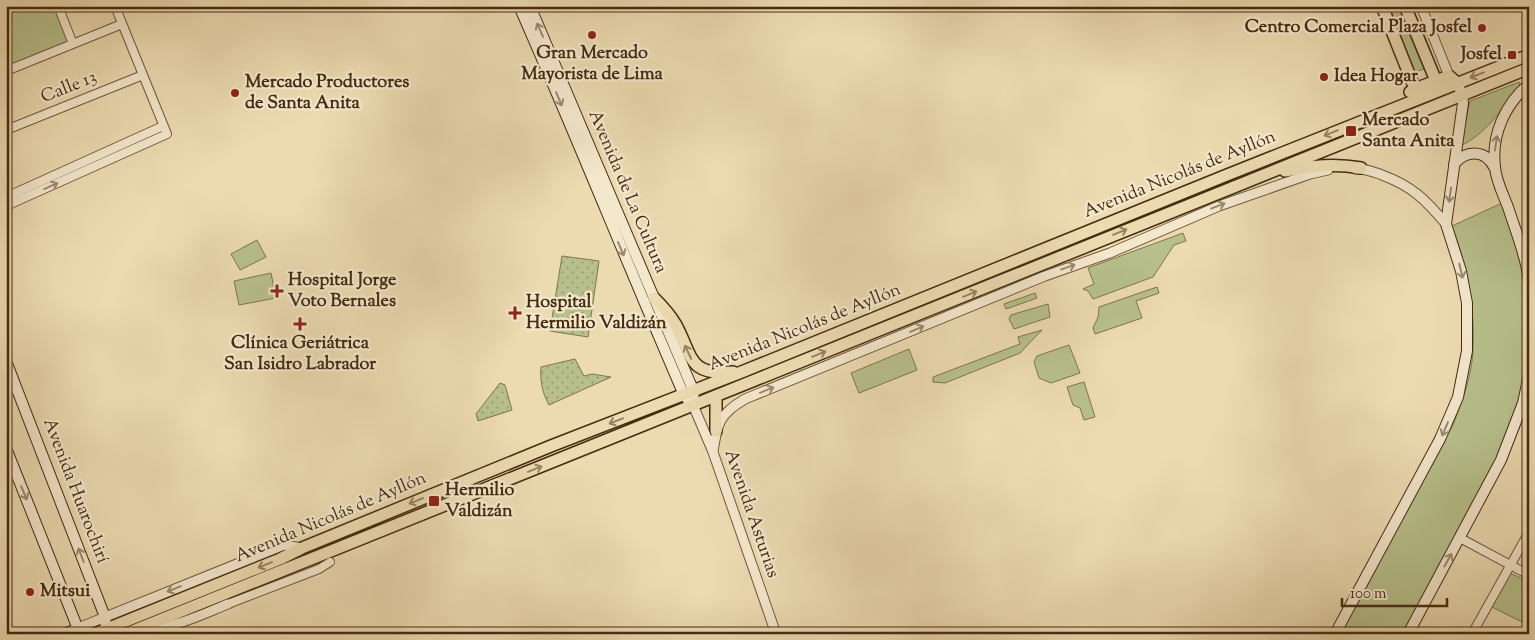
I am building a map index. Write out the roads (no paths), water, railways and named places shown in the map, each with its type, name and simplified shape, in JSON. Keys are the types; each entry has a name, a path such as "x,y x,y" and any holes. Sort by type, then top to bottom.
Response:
{"main road":[{"name":"Avenida de La Cultura","path":"519,6 654,298 689,394"},
{"name":"Avenida de La Cultura","path":"530,6 586,149 617,239 689,394"},
{"path":"1382,6 1415,89"},
{"path":"1406,6 1436,81"},
{"name":"Avenida Nicolás de Ayllón","path":"94,634 107,627 280,559 302,548 551,446 689,394 1390,109 1453,79 1529,55"},
{"name":"Avenida Nicolás de Ayllón","path":"125,634 138,629 196,593 329,557 692,405 1529,68"},
{"path":"1335,634 1440,439 1458,397 1467,351 1466,303 1462,272 1446,224 1462,114 1462,94 1453,79 1436,81 1415,89 1390,109"},
{"path":"1495,168 1496,140 1502,118 1515,98 1529,84"},
{"path":"1454,164 1467,154 1476,153 1491,161 1495,168 1524,258 1529,282"},
{"path":"1259,176 1316,165 1332,164 1361,168"},
{"path":"654,298 670,316 695,365 711,373 744,371"},
{"name":"Avenida Huarochirí","path":"6,361 107,627"},
{"path":"1408,634 1501,460 1526,404 1529,375"},
{"path":"689,394 692,405"},
{"path":"716,396 716,431"},
{"path":"6,448 79,631"},
{"name":"Avenida Nicolás de Ayllón","path":"65,634 79,631"}],"street":[{"path":"58,6 73,44"},
{"path":"103,158 6,197 8,205 165,130 115,6"},
{"path":"1421,6 1453,79"},
{"path":"6,71 122,24"},
{"name":"Calle 13","path":"6,130 143,75"},
{"path":"713,452 716,431 725,414 731,407 745,399 1044,276 1110,253 1218,206 1310,174 1333,169 1361,168 1396,180 1412,189 1428,202 1446,224"},
{"name":"Avenida Asturias","path":"692,405 713,452 776,634"},
{"path":"1472,634 1529,532"},
{"path":"1460,538 1529,575"},
{"name":"Avenida Nicolás de Ayllón","path":"196,593 284,545 302,548"},
{"name":"Avenida Nicolás de Ayllón","path":"138,629 156,630 178,624 319,569 329,557"},
{"name":"Avenida Nicolás de Ayllón","path":"79,631 107,627"}],"place":[{"name":"Centro Comercial Plaza Josfel","path":"1482,28"},
{"name":"Gran Mercado Mayorista de Lima","path":"592,35"},
{"name":"Josfel","path":"1512,55"},
{"name":"Idea Hogar","path":"1324,77"},
{"name":"Mercado Productores de Santa Anita","path":"235,93"},
{"name":"Mercado Santa Anita","path":"1351,131"},
{"name":"Hospital Jorge Voto Bernales","path":"277,291"},
{"name":"Hospital Hermilio Valdizán","path":"515,313"},
{"name":"Clínica Geriátrica San Isidro Labrador","path":"300,324"},
{"name":"Hermilio Valdizán","path":"434,501"},
{"name":"Mitsui","path":"30,592"}]}
